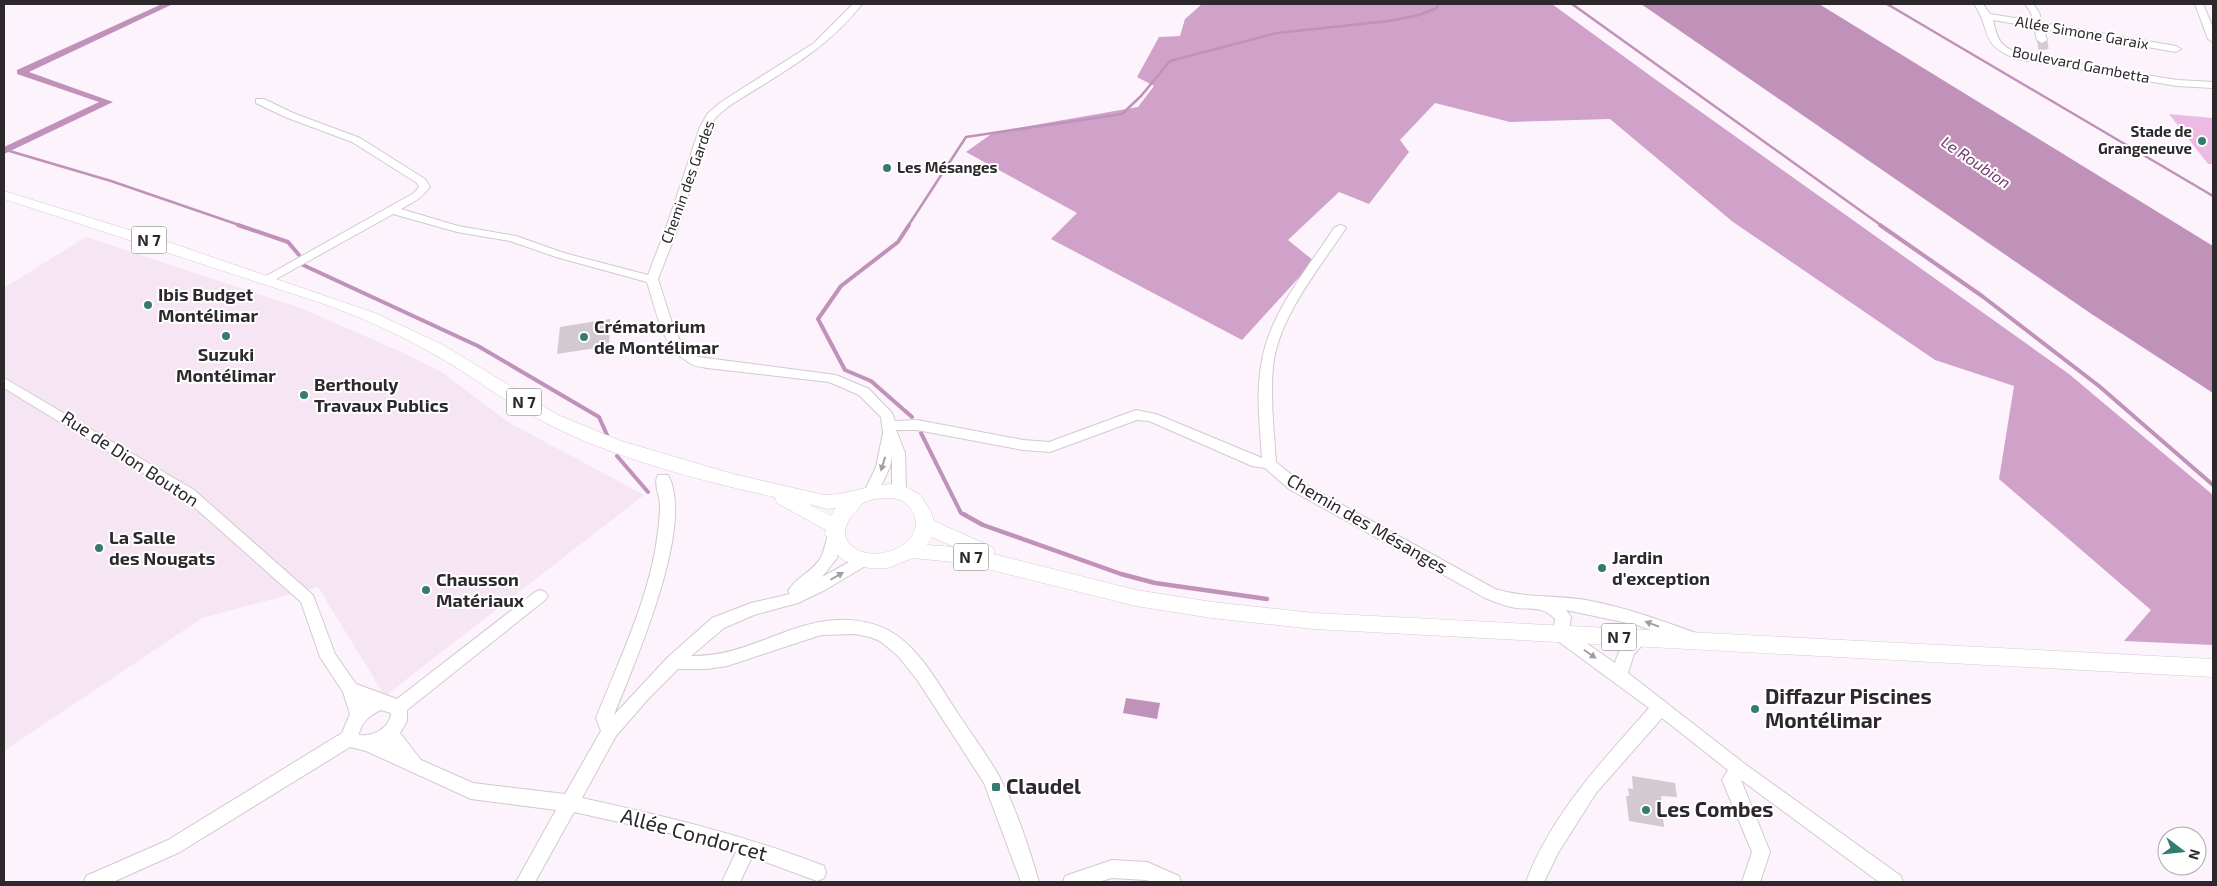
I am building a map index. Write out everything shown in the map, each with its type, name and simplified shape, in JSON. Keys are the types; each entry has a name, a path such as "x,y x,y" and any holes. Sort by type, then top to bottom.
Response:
{"main road":[{"name":"N 7","path":"4,196 137,236 359,312 421,340 552,419 612,446 767,490 824,502 840,502 864,494"},
{"name":"N 7","path":"767,490 826,523 834,531"},
{"path":"898,491 915,500 923,513 926,525 921,539 911,551 894,559 862,561 842,550 834,531 842,509 864,494 898,491"},
{"name":"N 7","path":"926,525 944,536 1030,569 1109,592 1221,612 1314,621 2213,668"},
{"name":"N 7","path":"911,551 964,556 1030,569"}],"street":[{"name":"Boulevard Gambetta","path":"1978,4 1985,10 1988,16 1996,45 2006,52 2177,83 2213,85"},
{"path":"2028,4 2035,12 2042,40"},
{"path":"2199,4 2213,39"},
{"name":"Chemin des Gardes","path":"652,279 672,228 705,127 712,115 725,104 817,45 851,6"},
{"name":"Allée Simone Garaix","path":"1988,16 2176,49"},
{"path":"2044,51 2048,61"},
{"path":"260,101 289,115 356,140 421,181 425,187 418,195 265,280"},
{"path":"392,210 457,229 512,238 560,255 652,279 666,323 676,346 693,360 707,364 831,378 864,392 887,416 890,430 897,442 899,460 898,491"},
{"path":"1269,464 1266,419 1267,366 1273,340 1282,317 1340,228"},
{"name":"Rue de Dion Bouton","path":"4,382 189,494 308,599 328,656 351,690 355,707 359,714"},
{"name":"Chemin des Mésanges","path":"890,430 917,425 1023,445 1050,447 1136,415 1152,417 1256,462 1269,464 1294,485 1490,594 1513,601 1555,602 1596,609 1638,619 1697,641"},
{"path":"864,494 883,467 890,430"},
{"path":"610,731 604,718 640,627 656,578 665,538 668,503 662,479"},
{"path":"778,602 804,585 830,558 834,531"},
{"path":"525,882 610,731 623,714 700,637 718,623 751,609 793,599 820,586 862,561"},
{"path":"359,740 351,726 359,714 373,705 390,706 540,596"},
{"name":"Chemin des Mésanges","path":"1531,602 1554,608 1563,617 1561,634"},
{"path":"674,662 697,665 724,661 759,650 807,630 831,626 849,626 862,629 891,640 912,660 996,787 1030,882"},
{"path":"1561,634 1619,675 1874,876 1894,882"},
{"path":"1619,675 1627,650 1641,638"},
{"path":"93,882 174,846 359,740 377,741 388,736 398,724 400,712 366,694 351,690"},
{"path":"1535,882 1552,847 1590,787 1660,708"},
{"path":"388,736 393,738 416,767"},
{"name":"Allée Condorcet","path":"359,740 471,791 569,803 673,826 748,848 817,872"},
{"path":"1739,769 1731,780 1762,852 1751,882"},
{"path":"731,882 748,848"},
{"path":"1072,882 1112,869 1147,871 1172,882"}],"shaded area":[{"path":"1202,4 1552,4 2069,374 2213,495 2213,645 2124,641 2151,610 1999,479 2014,386 1935,360 1733,222 1610,119 1510,122 1435,103 1400,140 1409,152 1369,204 1339,192 1288,240 1314,261 1242,340 1051,239 1077,213 966,152 994,132 1138,107 1154,86 1137,77 1159,37 1180,36 1185,19"},
{"name":"Stade de Grangeneuve","path":"2169,114 2213,118 2213,164 2208,164"},
{"path":"86,237 301,308 408,355 443,373 508,422 644,495 385,696 318,587 202,618 4,751 4,288"}],"water":[{"name":"Le Roubion","path":"1641,4 1819,4 2213,246 2213,393 2090,313"},
{"path":"1126,698 1160,703 1157,719 1123,713"}],"building":[{"name":"Crématorium de Montélimar","path":"610,319 609,346 557,354 560,327"},
{"name":"Les Combes","path":"1632,776 1675,783 1677,797 1661,796 1664,827 1629,821 1626,796 1629,796 1628,788 1633,789"}],"waterway":[{"path":"4,151 108,102 20,72 169,4"},
{"path":"908,226 966,137 1122,114 1141,96 1170,61 1277,33 1389,21 1419,15 1437,8 1439,4"},
{"path":"1572,4 1882,226"},
{"path":"1887,4 2213,196"},
{"path":"6,150 111,181 242,226"},
{"path":"238,225 288,242 299,255"},
{"path":"909,225 898,242 841,286 818,319 845,370 871,381 912,417"},
{"path":"1880,225 1982,296 2099,386 2213,485"},
{"path":"303,265 478,346 599,417 607,435"},
{"path":"921,433 961,513 966,515"},
{"path":"617,456 648,492"},
{"path":"963,514 983,525 1121,574 1155,583 1267,599"}],"tunnel":[{"path":"2042,40 2044,51"}],"place":[{"name":"Stade de Grangeneuve","path":"2202,141"},
{"name":"Les Mésanges","path":"887,168"},
{"name":"Ibis Budget Montélimar","path":"148,305"},
{"name":"Suzuki Montélimar","path":"226,336"},
{"name":"Crématorium de Montélimar","path":"584,337"},
{"name":"Berthouly Travaux Publics","path":"304,395"},
{"name":"La Salle des Nougats","path":"99,548"},
{"name":"Jardin d'exception","path":"1602,568"},
{"name":"Chausson Matériaux","path":"426,590"},
{"name":"Diffazur Piscines Montélimar","path":"1755,709"},
{"name":"Claudel","path":"996,787"},
{"name":"Les Combes","path":"1646,810"}]}
